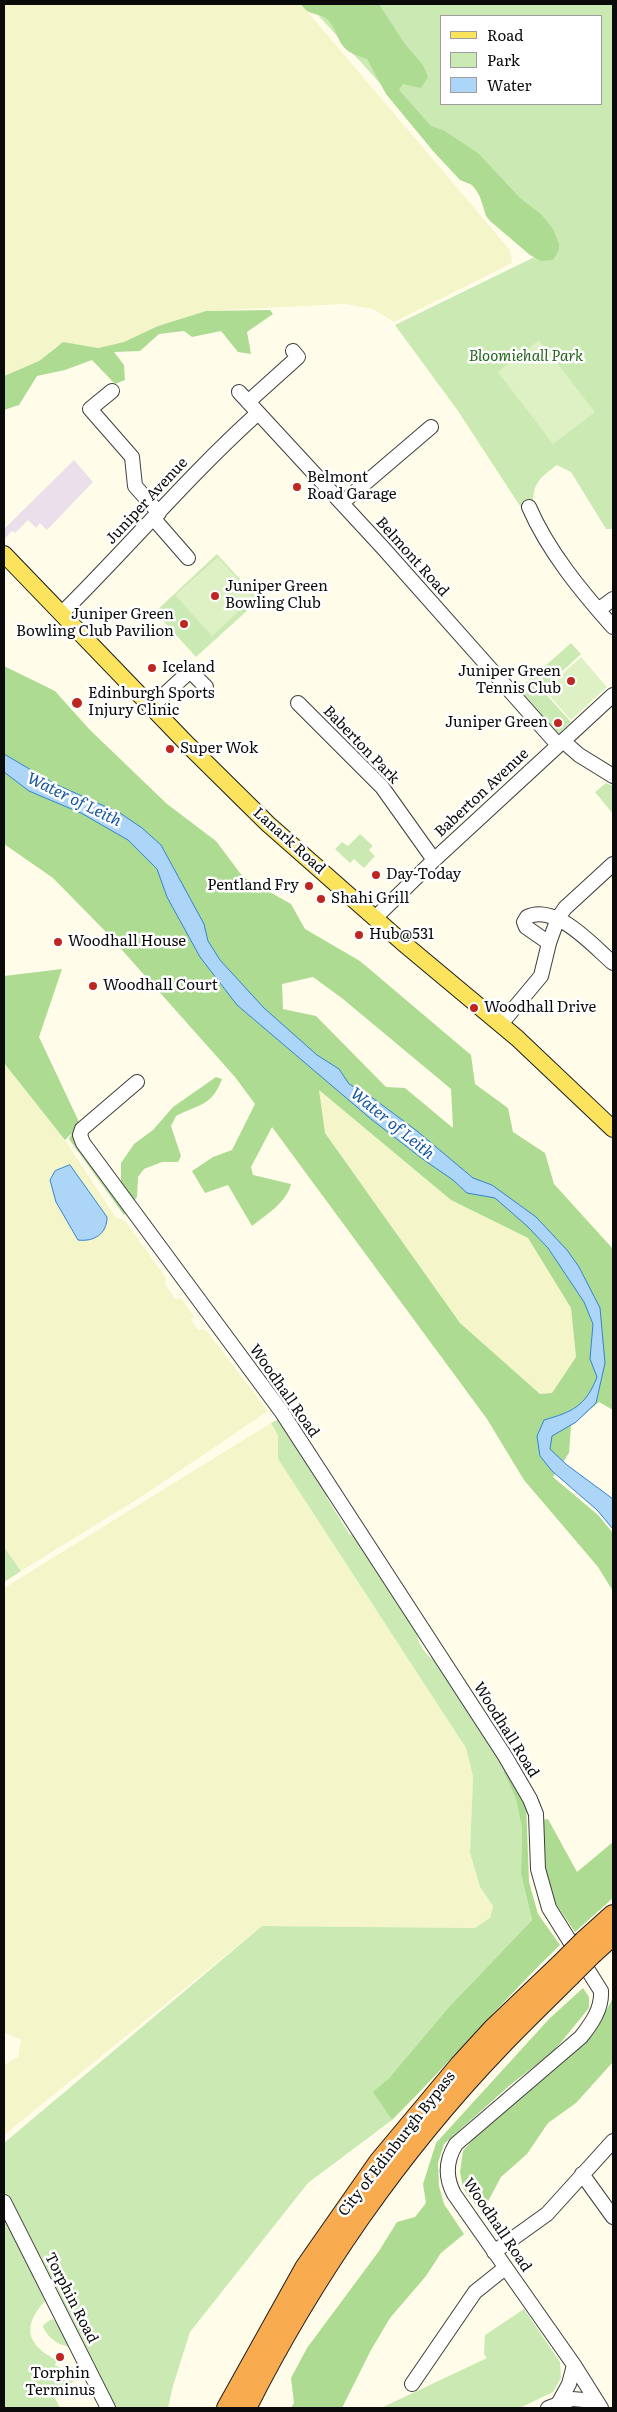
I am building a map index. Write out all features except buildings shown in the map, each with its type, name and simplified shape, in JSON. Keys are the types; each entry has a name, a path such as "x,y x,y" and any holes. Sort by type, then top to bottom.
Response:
{"highway":[{"name":"City of Edinburgh Bypass","path":"227,2408 305,2268 379,2162 460,2065 493,2029 565,1970 589,1947 613,1915"},
{"name":"City of Edinburgh Bypass","path":"589,1947 613,1935"},
{"name":"City of Edinburgh Bypass","path":"246,2408 284,2339 328,2267 400,2164 435,2120 565,1970"}],"main road":[{"name":"Lanark Road","path":"4,554 151,707 268,824 501,1024 613,1129"}],"street":[{"name":"Belmont Road","path":"293,351 298,357 244,397 561,743 613,776"},
{"path":"112,390 90,409 132,457 135,486 188,558"},
{"name":"Juniper Avenue","path":"61,614 194,474 258,413"},
{"path":"342,503 431,427"},
{"path":"529,507 539,530 598,610 613,627"},
{"path":"598,610 613,600"},
{"path":"151,707 190,671 206,687"},
{"name":"Baberton Avenue","path":"376,917 434,860 561,743 612,699"},
{"name":"Baberton Park","path":"298,703 382,787 434,860"},
{"path":"501,1024 541,976 549,943 558,918 565,908 613,864"},
{"path":"549,943 526,928 525,919 532,915 558,918 613,963"},
{"name":"Woodhall Road","path":"137,1082 82,1129 80,1136 82,1142 281,1411 505,1756 530,1799 536,1814 538,1869 549,1908 601,1991 598,2010 593,2022 581,2037 456,2144 450,2154 449,2184 505,2268 574,2365 599,2405"},
{"path":"494,2252 547,2214 613,2141"},
{"path":"582,2174 613,2216"},
{"name":"Torphin Road","path":"4,2202 108,2408"},
{"path":"412,2384 474,2292 505,2268"},
{"path":"553,2406 569,2384 574,2365"},
{"path":"553,2406 572,2399 599,2405"}],"shaded area":[{"path":"74,460 93,482 47,530 40,523 36,528 28,520 15,533 12,531 4,539 4,529"}],"green space":[{"path":"4,4 301,4 510,250 512,263 394,322 373,309 345,304 206,311 158,326 124,342 98,348 76,344 56,346 39,361 4,376"},
{"path":"301,4 379,4 404,43 423,65 428,77 421,88 403,84 399,90 431,126 443,130 478,153 520,198 541,214 553,229 559,244 559,250 553,260 541,261 530,255 490,221 486,216 476,190 472,185 460,180 433,151 386,94 367,59 345,49 333,26 327,19 308,12"},
{"name":"Bloomiehall Park","path":"308,4 613,4 613,529 606,529 571,472 557,465 536,486 533,505 522,509 458,411 395,325 553,248 533,252"},
{"path":"270,310 273,314 247,332 251,354 238,352 221,331 192,337 184,331 159,334 140,351 114,352 124,365 125,380 115,384 92,360 65,370 37,376 19,405 4,410 4,376 39,361 63,342 98,348 124,342 158,326 206,311"},
{"name":"Bloomiehall Park","path":"539,340 595,412 553,444 498,372"},
{"path":"217,554 259,600 196,657 155,612"},
{"name":"Juniper Green Bowling Club","path":"218,557 254,597 212,636 175,595"},
{"path":"571,643 581,654 542,690 571,722 558,734 519,689"},
{"name":"Juniper Green Tennis Club","path":"581,657 607,687 571,720 544,690"},
{"path":"4,666 55,691 89,729 167,804 216,841 243,877 291,904 305,929 360,961 471,1055 475,1084 508,1108 513,1132 545,1153 554,1184 613,1249 613,1410 599,1402 571,1426 569,1453 553,1477 598,1515 613,1533 613,1591 598,1567 524,1480 487,1419 272,1127 251,1167 253,1175 291,1184 285,1197 275,1208 252,1226 228,1185 205,1193 192,1171 213,1157 232,1150 255,1104 235,1077 106,932 53,878 4,844","holes":["313,977 343,999 451,1089 453,1128 405,1088 386,1087 316,1016 283,1009 282,984","319,1090 451,1200 528,1238 571,1308 576,1357 552,1393 540,1394 460,1323 325,1133"]},
{"path":"606,783 613,786 613,814 595,792"},
{"path":"360,834 373,846 369,850 375,856 364,868 354,859 350,863 335,849 342,842 348,846"},
{"path":"62,969 39,1037 80,1124 73,1131 88,1134 98,1162 121,1184 121,1163 134,1144 153,1130 173,1107 216,1077 222,1079 218,1088 209,1099 176,1116 171,1126 181,1156 178,1162 162,1162 144,1169 138,1177 137,1197 124,1215 69,1139 72,1133 65,1140 4,1063 4,976"},
{"path":"4,1063 65,1140 115,1216 125,1221 166,1278 165,1284 175,1299 181,1298 194,1317 191,1320 198,1330 205,1329 268,1411 141,1497 21,1571 4,1547"},
{"path":"318,1089 451,1200 528,1238 571,1308 576,1357 552,1393 540,1394 460,1323 325,1133"},
{"path":"279,1419 328,1491 327,1498 350,1535 357,1537 416,1629 422,1648 428,1656 436,1661 503,1761 504,1773 516,1799 522,1829 521,1874 532,1920 448,2008 389,2078 374,2092 392,2120 308,2183 190,2332 168,2408 116,2408 4,2193 4,2143 262,1926 475,1928 490,1918 493,1906 480,1887 470,1853 473,1776 466,1748 278,1459 278,1435 271,1423"},
{"path":"271,1423 278,1435 278,1459 466,1748 473,1776 470,1853 480,1887 493,1906 490,1919 475,1928 262,1926 4,2135 4,2065 18,2057 21,2040 4,2032 4,1588"},
{"path":"4,1547 21,1571 4,1582"},
{"path":"503,1761 526,1801 529,1882 538,1914 560,1945 392,2120 373,2092 389,2078 448,2008 532,1920 521,1874 522,1829 516,1799 504,1773"},
{"path":"548,1819 577,1872 613,1842 613,1898 575,1932 552,1898 543,1863 543,1820"},
{"path":"583,1988 589,1997 589,2008 553,2052 510,2085 444,2144 438,2163 439,2186 444,2204 464,2234 441,2253 426,2276 390,2318 371,2350 342,2408 291,2408 294,2403 291,2378 307,2348 379,2251 397,2222 415,2217 426,2203 423,2184 436,2143 549,2019"},
{"path":"613,1998 613,2062 576,2103 548,2123 527,2154 501,2177 485,2207 478,2208 463,2188 460,2172 463,2151 483,2128 593,2034"},
{"path":"4,2217 45,2301 33,2319 31,2334 34,2341 39,2348 57,2360 55,2365 64,2369 67,2365 76,2369 84,2376 57,2390 55,2398 60,2408 4,2408"},
{"path":"524,2309 560,2362 561,2378 553,2392 520,2408 381,2408 487,2358 484,2354 485,2335"},
{"path":"52,2319 59,2323 71,2347 58,2343 45,2331 44,2324"}],"water":[{"name":"Water of Leith","path":"4,754 55,784 120,813 142,828 161,845 204,924 208,941 220,960 264,1008 317,1055 339,1069 349,1084 370,1096 417,1131 473,1178 492,1185 536,1217 567,1250 579,1267 600,1308 605,1363 596,1403 576,1422 552,1436 550,1449 567,1465 613,1499 613,1529 597,1510 552,1471 540,1456 537,1436 544,1420 563,1414 577,1406 588,1395 597,1377 590,1359 593,1324 584,1302 548,1248 527,1226 495,1198 467,1193 453,1180 371,1119 237,1005 200,957 167,897 157,869 128,840 81,813 29,791 4,772"},
{"path":"70,1165 107,1217 105,1228 102,1232 89,1240 78,1240 56,1202 50,1180 55,1171"}],"place":[{"name":"Belmont Road Garage","path":"297,487"},
{"name":"Juniper Green Bowling Club","path":"215,596"},
{"name":"Juniper Green Bowling Club Pavilion","path":"184,624"},
{"name":"Iceland","path":"152,668"},
{"name":"Juniper Green Tennis Club","path":"571,681"},
{"name":"Edinburgh Sports Injury Clinic","path":"77,703"},
{"name":"Juniper Green","path":"558,723"},
{"name":"Super Wok","path":"170,749"},
{"name":"Day-Today","path":"376,875"},
{"name":"Pentland Fry","path":"309,886"},
{"name":"Shahi Grill","path":"321,899"},
{"name":"Hub@531","path":"359,935"},
{"name":"Woodhall House","path":"58,942"},
{"name":"Woodhall Court","path":"93,986"},
{"name":"Woodhall Drive","path":"474,1008"},
{"name":"Torphin Terminus","path":"60,2357"}]}
